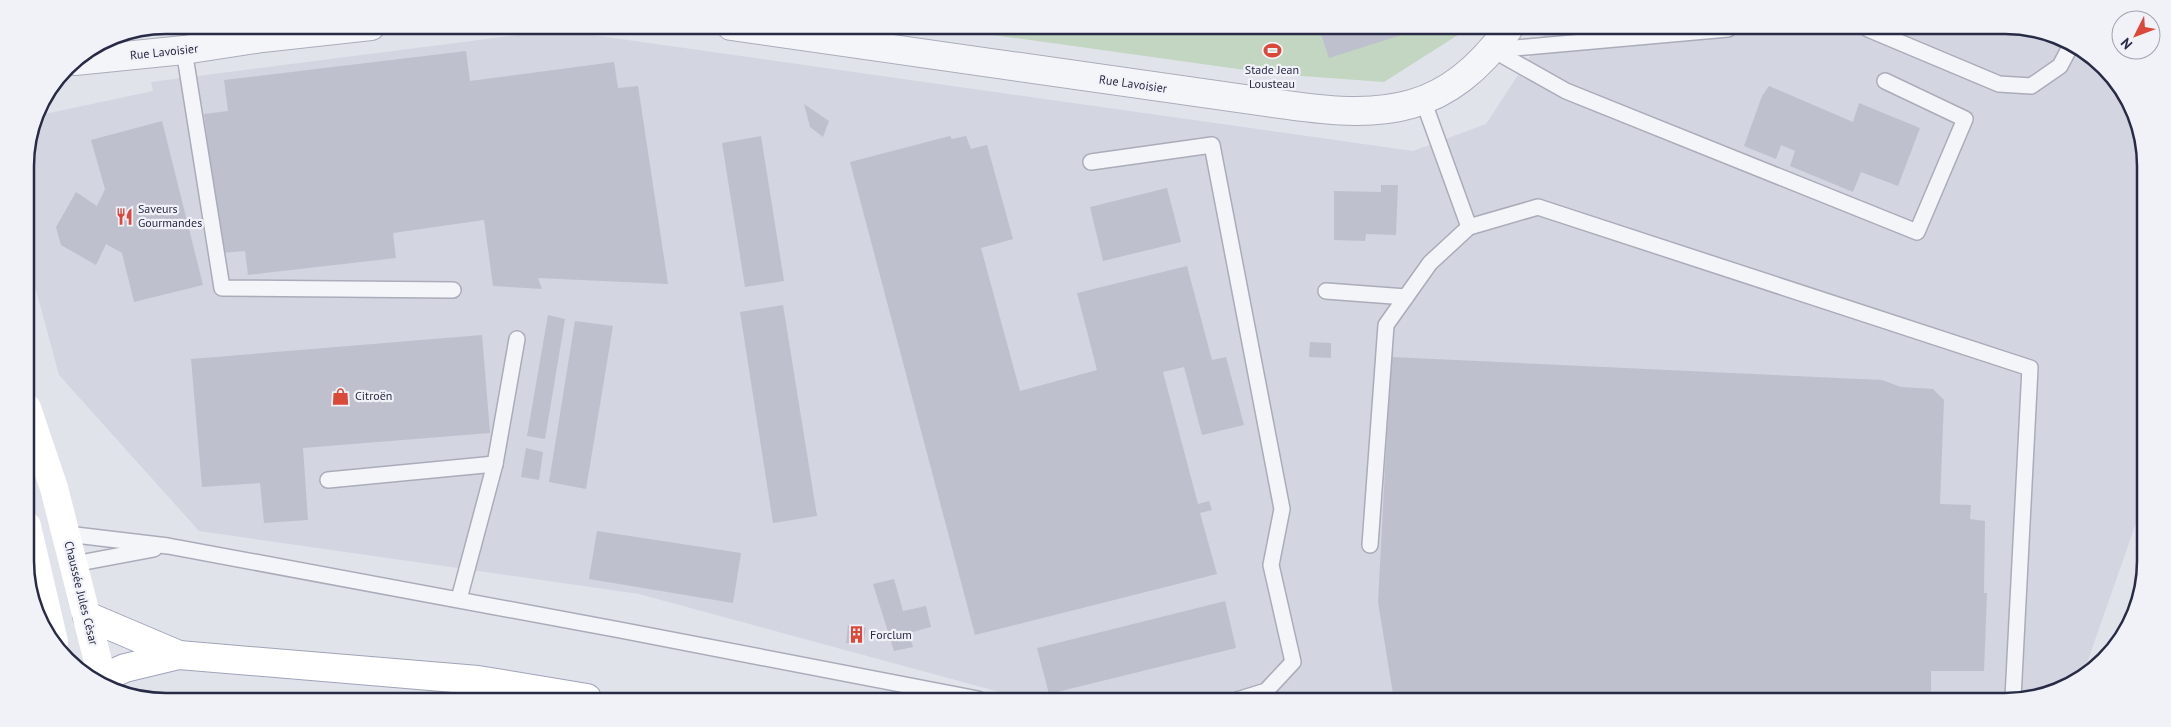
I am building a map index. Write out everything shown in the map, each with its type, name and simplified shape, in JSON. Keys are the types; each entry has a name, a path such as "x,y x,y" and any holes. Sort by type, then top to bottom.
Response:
{"main road":[{"name":"Chaussée Jules Cèsar","path":"34,427 48,466 67,534 101,677"},
{"path":"34,531 67,534"},
{"path":"34,567 74,564"},
{"path":"35,576 47,619"},
{"path":"87,616 179,655 478,680 557,693"},
{"path":"105,678 125,668 179,655"}],"street":[{"name":"Rue Lavoisier","path":"88,59 184,50 298,34"},
{"name":"Rue Lavoisier","path":"786,34 1323,110 1356,112 1389,110 1424,100 1442,92 1466,76 1501,39"}],"lane":[{"path":"1501,39 1614,34"},
{"path":"1880,34 1999,84 2031,86 2060,66 2069,50"},
{"path":"1501,39 1566,91 1917,232 1964,119 1886,80"},
{"path":"184,50 222,288 453,290"},
{"path":"1424,100 1469,227"},
{"path":"1092,162 1212,145 1282,509 1271,565 1293,662 1266,691 1260,693"},
{"path":"1370,544 1386,325 1430,263 1469,227 1538,207 2030,368 2013,693"},
{"path":"1326,291 1406,297"},
{"path":"459,599 496,464 517,339"},
{"path":"328,480 496,464"},
{"path":"67,534 168,546 459,599 947,693"},
{"path":"74,564 168,546"}],"shaded area":[{"path":"526,34 585,34 1413,151 1486,124 1545,34 2023,35 2039,38 2064,47 2092,66 2105,79 2124,107 2136,148 2137,520 2087,663 2083,668 2056,683 2039,689 2014,693 1003,693 639,594 199,531 59,375 34,283 34,157 38,132 44,114 153,91 151,82"}],"green space":[{"name":"Stade Jean Lousteau","path":"986,34 1460,34 1384,82 1274,74"}],"building":[{"path":"1321,34 1404,34 1329,58"},
{"path":"466,51 470,81 614,62 618,88 638,86 668,284 538,278 542,289 493,286 484,220 393,233 396,258 248,275 245,251 221,253 204,114 228,111 224,80"},
{"path":"1769,86 1853,122 1859,103 1920,128 1898,186 1861,172 1853,192 1790,166 1795,151 1781,145 1776,159 1744,146 1762,96"},
{"path":"804,104 829,121 823,137 810,127"},
{"name":"Saveurs Gourmandes","path":"162,121 203,285 134,302 122,253 106,244 96,265 61,245 56,227 76,192 97,206 105,189 91,140"},
{"path":"761,136 784,281 745,287 722,143"},
{"path":"950,136 952,139 966,136 971,149 987,145 1013,239 981,248 1020,391 1097,370 1077,293 1187,266 1212,360 1226,357 1244,425 1202,435 1184,367 1163,372 1198,504 1209,501 1212,510 1200,513 1217,574 975,635 850,162"},
{"path":"1381,185 1398,185 1396,235 1366,234 1365,241 1334,240 1334,191 1381,192"},
{"path":"1167,188 1181,242 1103,261 1090,207"},
{"path":"783,305 817,516 773,523 740,312"},
{"path":"548,315 565,319 545,439 527,436"},
{"path":"575,321 613,326 586,489 549,482"},
{"name":"Citroën","path":"482,335 490,433 303,448 308,520 264,523 260,483 202,487 191,359"},
{"path":"1310,342 1331,343 1331,358 1309,357"},
{"path":"1391,357 1882,380 1901,387 1933,389 1944,400 1940,504 1971,505 1970,519 1985,521 1984,593 1987,593 1984,671 1931,671 1931,693 1393,693 1378,602"},
{"path":"526,448 543,452 539,480 521,477"},
{"path":"597,531 741,553 733,603 589,579"},
{"path":"894,579 903,611 926,606 931,627 909,633 913,647 894,651 873,584"},
{"path":"1225,601 1236,648 1049,693 1037,648"},
{"name":"Forclum","path":"848,625 866,628 863,645 846,643"}],"place":[{"name":"Stade Jean Lousteau","path":"1272,51"},
{"name":"Saveurs Gourmandes","path":"124,216"},
{"name":"Citroën","path":"341,396"},
{"name":"Forclum","path":"856,635"}]}
